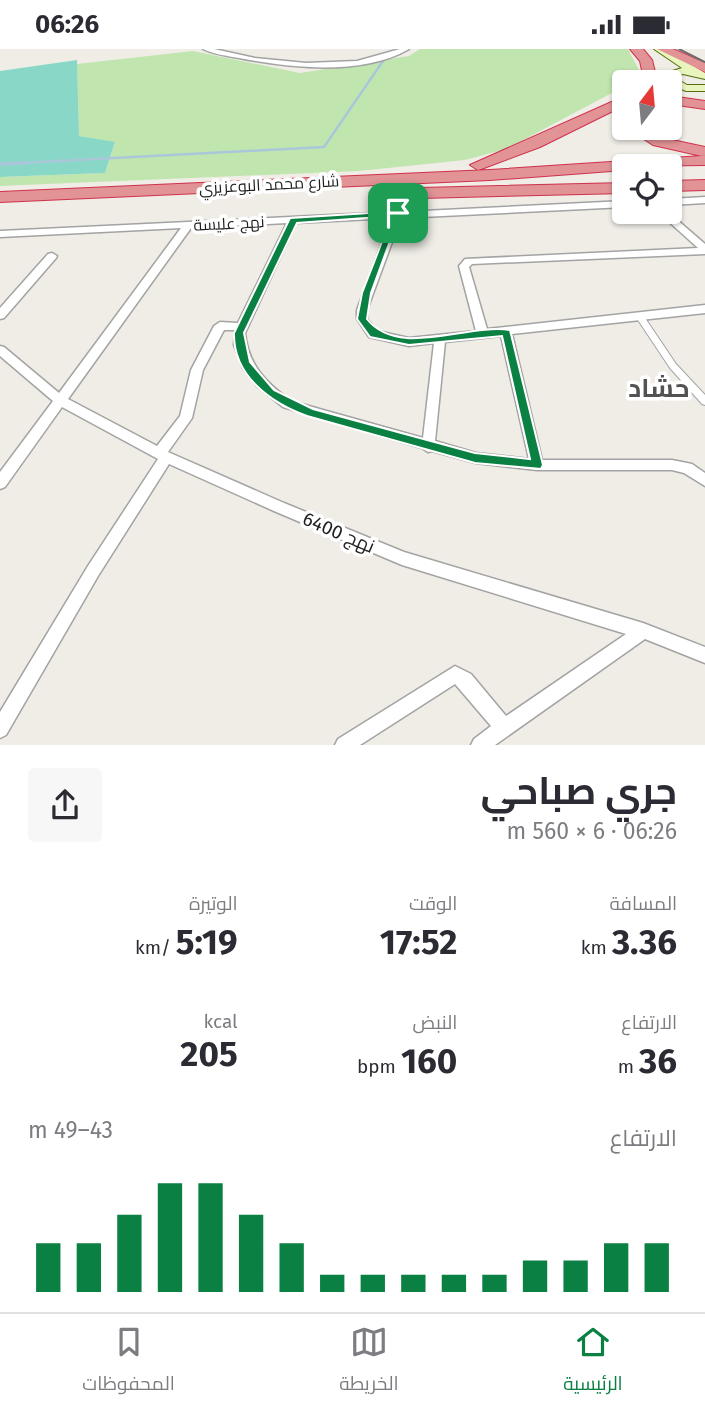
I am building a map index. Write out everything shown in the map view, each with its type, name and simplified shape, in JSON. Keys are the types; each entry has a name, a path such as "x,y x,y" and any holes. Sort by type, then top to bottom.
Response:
{"highway":[{"path":"636,49 649,70"},
{"path":"661,49 702,73"},
{"path":"682,102 705,105"},
{"path":"379,185 468,168 508,157 547,141 612,105"},
{"path":"655,140 705,151"},
{"name":"شارع محمد البوعزيزي","path":"492,179 705,160"},
{"path":"682,171 705,170"},
{"name":"شارع محمد البوعزيزي","path":"0,211 379,185 612,175"},
{"path":"379,185 612,188"},
{"name":"شارع محمد البوعزيزي","path":"0,197 379,185"},
{"path":"682,186 705,185"}],"main road":[{"path":"644,49 666,62 665,70"},
{"path":"682,75 702,73"},
{"path":"682,86 701,90"}],"street":[{"path":"206,49 299,67 358,60 406,49"},
{"path":"682,202 705,201"},
{"name":"نهج عليسة","path":"0,234 612,205"},
{"path":"398,213 366,293 362,319 373,334 384,339 440,340 705,309"},
{"path":"293,220 242,327 239,345 245,363 270,393 287,404 428,447 475,458 537,465 672,465 687,468 705,480"},
{"path":"676,224 705,250"},
{"path":"0,483 188,225"},
{"path":"482,334 464,266 469,261 705,250"},
{"path":"0,315 52,256"},
{"path":"639,317 673,366 705,401"},
{"path":"0,729 186,418 197,370 220,326 242,327"},
{"path":"506,333 537,465"},
{"path":"428,447 440,340"},
{"name":"نهج 6400","path":"0,350 61,401 162,455 402,558 643,631 705,655"},
{"path":"480,745 643,631"},
{"path":"344,745 455,674 465,680 503,727"}],"green space":[{"path":"420,49 628,49 639,70 612,70 612,93 506,149 465,160 359,171 0,186 0,177 105,173 115,143 79,136 77,64 193,51 300,73 409,56"}],"shaded area":[{"path":"77,60 79,136 115,142 105,173 0,177 0,71"}],"waterway":[{"path":"27,163 0,164 324,147 383,61"}],"tram line":[{"path":"679,49 705,62"}],"district":[{"name":"حشاد","path":"659,388"}],"route":[{"path":"398,213 366,293 362,319 373,334 384,339 409,342 506,333 537,465 475,458 311,413 287,404 270,393 245,363 239,345 239,333 293,220 398,213"}]}
